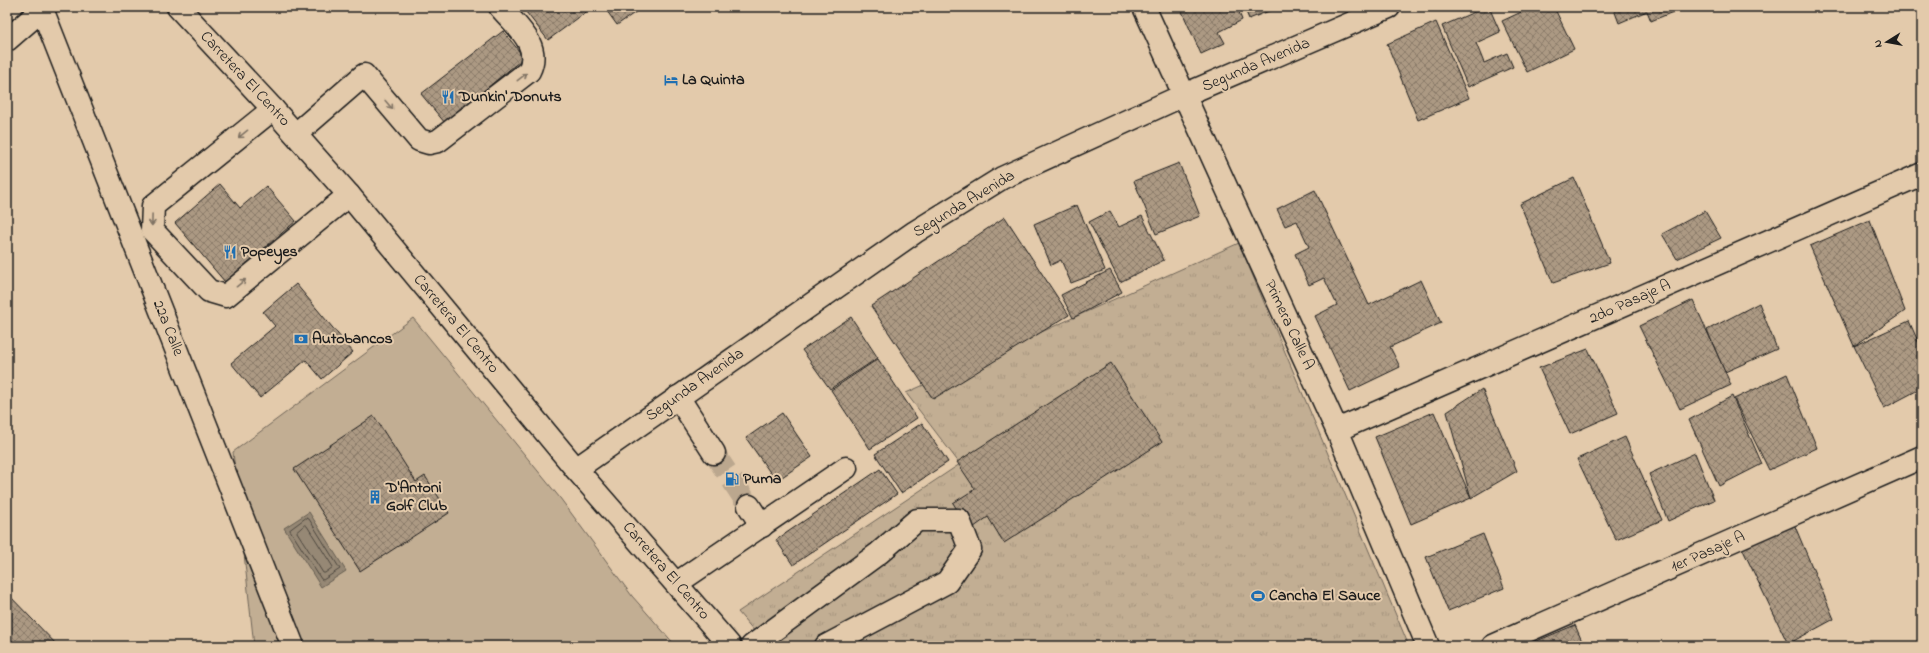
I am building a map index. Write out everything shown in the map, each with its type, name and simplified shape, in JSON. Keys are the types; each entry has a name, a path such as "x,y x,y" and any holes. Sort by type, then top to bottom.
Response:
{"street":[{"name":"Carretera El Centro","path":"178,7 296,134 349,195 576,469 677,583 730,646"},
{"path":"296,134 364,75 419,140 429,143 438,141 529,71 533,63 533,52 530,43 500,7"},
{"name":"Primera Calle A","path":"1144,7 1337,430 1428,646"},
{"name":"Segunda Avenida","path":"576,469 915,232 1002,178 1184,95 1389,7"},
{"path":"7,40 44,8"},
{"name":"22a Calle","path":"44,8 293,646"},
{"path":"273,109 153,206 152,230 209,291 226,296 349,195"},
{"name":"2do Pasaje A","path":"1337,430 1922,174"},
{"path":"678,397 714,453"},
{"name":"1er Pasaje A","path":"1493,646 1922,458"},
{"path":"677,583 846,468"},
{"path":"749,506 762,526"},
{"path":"752,646 879,553 917,520 959,520 970,549 947,582 826,646"}],"green space":[{"path":"1239,243 1409,646 767,646 738,612 960,464 906,393"},
{"name":"D'Antoni Golf Club","path":"413,318 560,498 632,596 676,646 254,646 233,452"}],"water":[{"path":"309,512 346,571 321,587 284,528"}],"building":[{"path":"532,7 593,7 548,40 526,12"},
{"path":"604,7 643,7 617,25"},
{"path":"1180,7 1237,7 1242,20 1219,32 1225,43 1201,54"},
{"path":"1244,7 1279,7 1249,19"},
{"path":"1489,7 1500,32 1476,43 1484,63 1507,53 1513,67 1468,87 1442,26"},
{"path":"1532,7 1554,7 1574,49 1527,72 1502,21"},
{"path":"1613,7 1671,7 1673,12 1651,21 1647,11 1619,23"},
{"path":"1436,22 1469,98 1418,120 1387,44"},
{"path":"503,31 519,51 521,56 520,61 445,123 421,94"},
{"path":"1179,163 1200,216 1156,234 1134,181"},
{"path":"1574,178 1610,263 1553,283 1520,204"},
{"name":"Popeyes","path":"220,184 240,208 266,186 296,221 225,282 175,223"},
{"path":"1315,190 1369,305 1421,280 1441,323 1390,347 1400,367 1350,391 1315,316 1337,305 1324,278 1309,285 1295,254 1309,247 1297,221 1285,226 1277,209"},
{"path":"1077,205 1105,270 1071,283 1061,260 1051,265 1034,224"},
{"path":"1110,211 1119,227 1142,216 1164,260 1120,282 1089,222"},
{"path":"1705,211 1721,238 1677,259 1662,234"},
{"path":"1005,217 1069,315 933,399 871,306"},
{"path":"1870,220 1905,311 1854,346 1810,246"},
{"path":"1110,270 1122,292 1073,318 1061,295"},
{"name":"Autobancos","path":"296,284 353,352 322,379 306,360 260,398 231,363 275,326 263,312"},
{"path":"1693,300 1731,385 1680,409 1639,326"},
{"path":"1759,303 1777,349 1725,372 1707,330"},
{"path":"851,317 878,358 830,389 802,350"},
{"path":"1909,321 1922,350 1922,388 1884,408 1854,346"},
{"path":"1922,335 1922,349 1917,338"},
{"path":"1588,349 1618,413 1570,434 1539,368"},
{"path":"878,359 917,418 870,449 831,390"},
{"path":"1111,363 1162,442 1004,543 988,517 970,530 953,503 975,489 957,462"},
{"path":"1787,374 1817,448 1769,470 1734,399"},
{"path":"1482,389 1517,471 1471,498 1447,412"},
{"path":"1732,396 1762,464 1719,486 1689,420"},
{"path":"1434,412 1471,498 1411,524 1375,437"},
{"path":"782,413 812,457 776,481 746,438"},
{"name":"D'Antoni Golf Club","path":"374,416 416,482 425,476 449,513 360,571 294,469"},
{"path":"922,423 948,462 901,493 875,454"},
{"path":"1625,437 1662,520 1616,540 1577,459"},
{"path":"1695,453 1714,500 1668,521 1649,474"},
{"path":"880,469 897,494 793,565 776,540"},
{"path":"1794,524 1834,619 1788,644 1742,548"},
{"path":"1483,534 1504,588 1448,611 1426,557"},
{"path":"7,593 58,646 7,646"},
{"path":"1575,625 1584,646 1525,646"}],"tunnel":[{"path":"714,453 749,506"}],"place":[{"name":"La Quinta","path":"671,80"},
{"name":"Dunkin' Donuts","path":"448,97"},
{"name":"Popeyes","path":"230,252"},
{"name":"Autobancos","path":"301,339"},
{"name":"Puma","path":"732,479"},
{"name":"D'Antoni Golf Club","path":"375,497"},
{"name":"Cancha El Sauce","path":"1258,596"}]}
